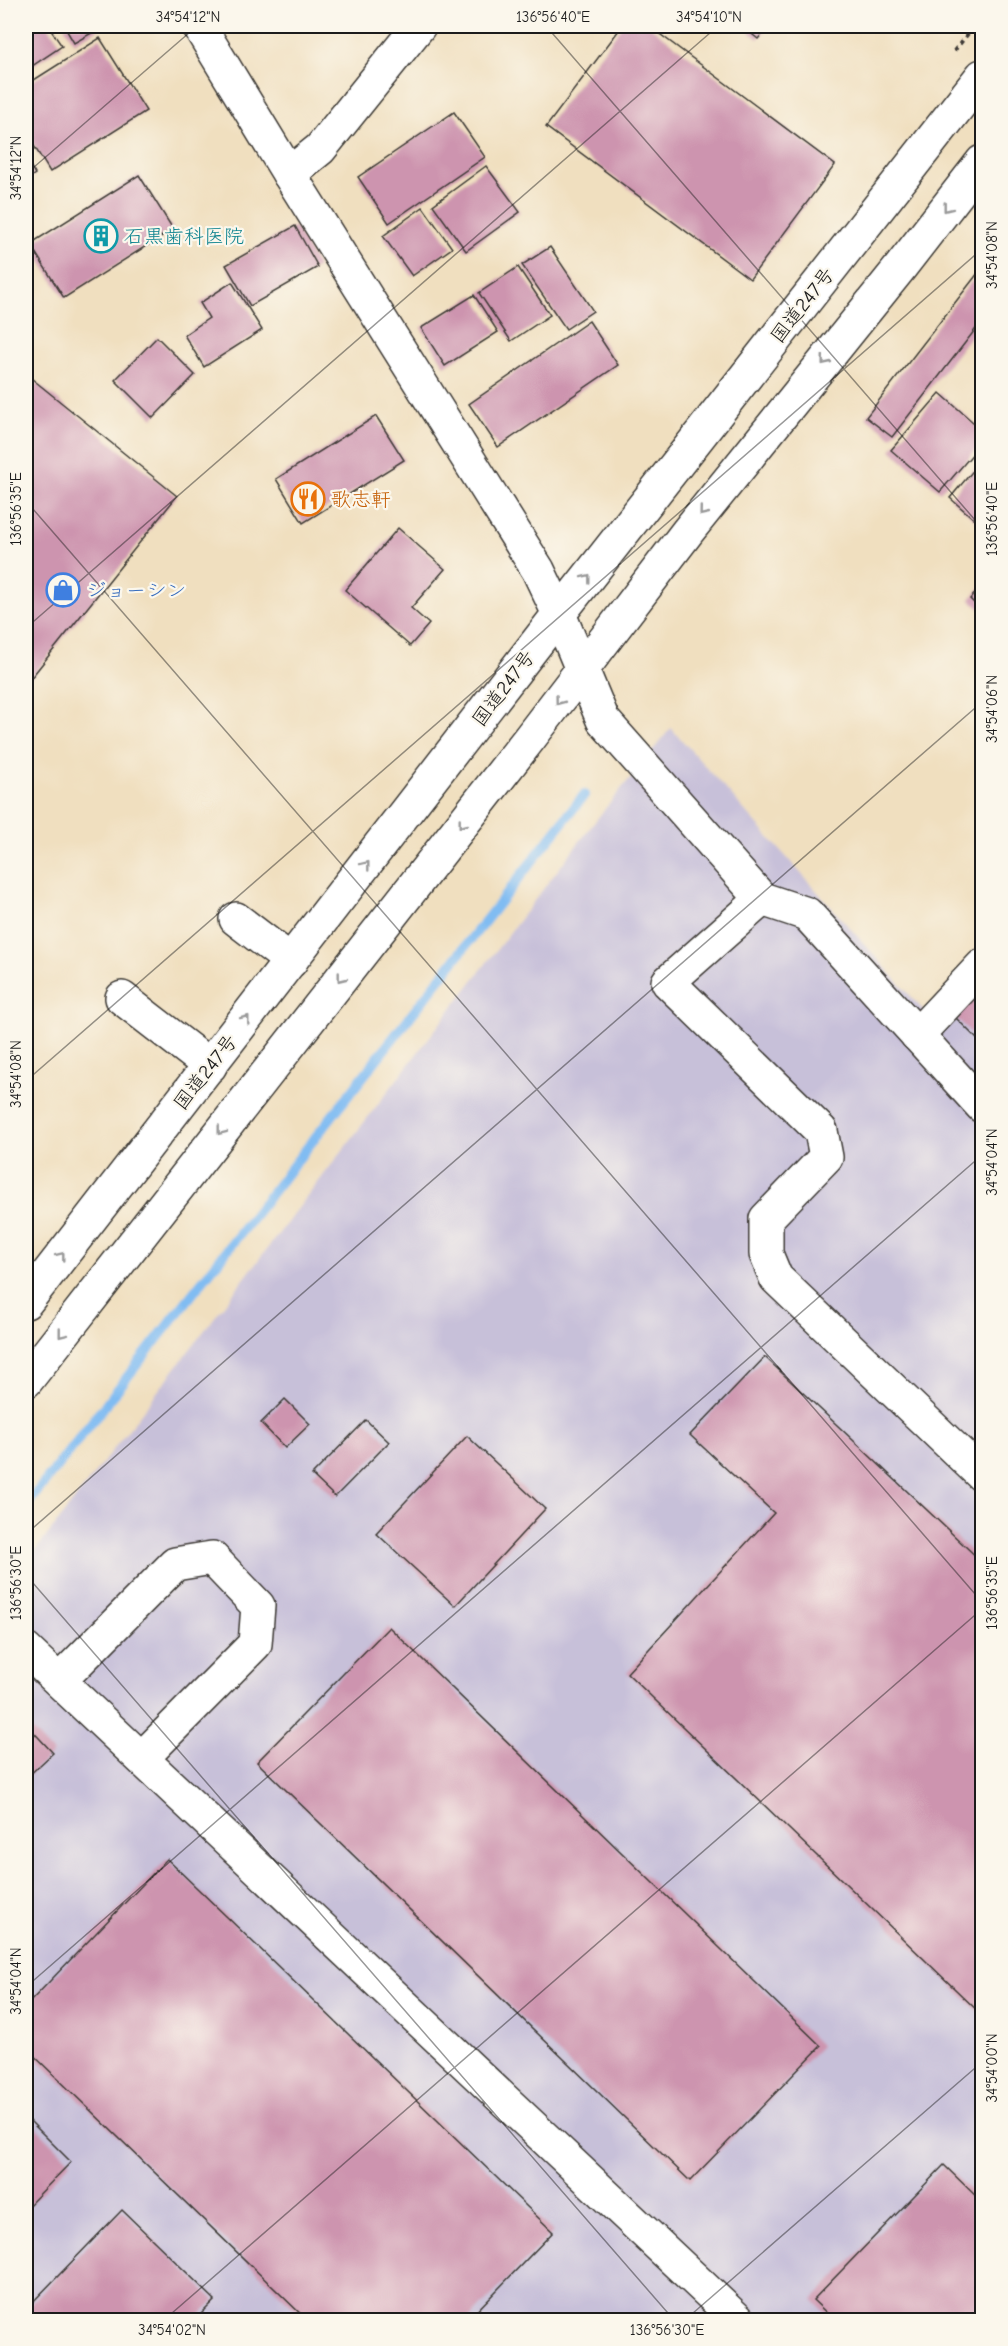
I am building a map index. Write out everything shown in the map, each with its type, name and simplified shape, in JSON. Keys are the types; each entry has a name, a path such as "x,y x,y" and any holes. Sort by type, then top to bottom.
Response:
{"main road":[{"path":"199,26 289,174 538,570 560,614 603,720 762,900 807,914 982,1106"},
{"path":"289,174 320,149 419,26"},
{"name":"国道247号","path":"28,1295 210,1066 560,614 982,76"},
{"path":"26,1381 582,671 695,522 899,269 982,162"},
{"path":"762,900 668,982 821,1131 826,1157 766,1220 766,1254 776,1278 982,1475"},
{"path":"236,919 291,962"},
{"path":"917,1035 982,966"},
{"path":"122,998 210,1066"},
{"path":"60,1680 175,1564 212,1558 258,1605 255,1644 142,1758"},
{"path":"26,1650 738,2320"}],"shaded area":[{"path":"671,728 925,1012 982,951 982,2320 26,2320 26,1563 600,815"}],"building":[{"path":"26,26 48,26 62,46 26,70"},
{"path":"64,26 104,26 74,43"},
{"path":"622,26 649,26 835,165 750,279 546,127"},
{"path":"742,26 769,26 758,39"},
{"path":"100,38 146,111 50,172 26,133 26,85"},
{"path":"454,112 485,157 389,223 358,177"},
{"path":"26,159 35,174 26,180"},
{"path":"486,166 520,212 466,251 433,205"},
{"name":"石黒歯科医院","path":"139,175 173,229 64,298 30,244"},
{"path":"423,207 452,248 412,276 383,236"},
{"path":"295,226 318,267 250,306 226,265"},
{"path":"550,247 593,311 566,329 522,265"},
{"path":"518,267 550,315 511,341 479,293"},
{"path":"982,268 982,321 892,437 866,417"},
{"path":"232,282 262,330 204,367 184,335 209,318 200,303"},
{"path":"474,295 498,332 445,366 421,328"},
{"path":"589,321 618,365 498,447 469,404"},
{"path":"157,337 195,375 153,418 115,380"},
{"name":"ジョーシン","path":"26,374 177,496 26,684"},
{"path":"940,393 982,430 982,443 940,492 891,450"},
{"path":"376,416 404,460 303,523 276,479"},
{"path":"982,460 982,526 950,498"},
{"path":"398,528 445,569 411,608 429,624 410,646 345,590"},
{"path":"982,586 982,611 970,599"},
{"path":"982,980 982,1044 951,1013"},
{"path":"765,1357 982,1562 982,2015 627,1673 774,1513 690,1435"},
{"path":"285,1399 310,1424 285,1448 261,1423"},
{"path":"366,1420 389,1442 335,1497 312,1475"},
{"path":"467,1436 545,1509 455,1606 376,1533"},
{"path":"389,1627 821,2046 690,2181 257,1762"},
{"path":"26,1724 53,1753 26,1778"},
{"path":"167,1859 553,2232 468,2320 307,2320 26,2048 26,2006"},
{"path":"26,2117 71,2162 26,2208"},
{"path":"944,2165 982,2202 982,2320 834,2320 813,2300"},
{"path":"122,2210 215,2300 195,2320 26,2320 26,2309"}],"waterway":[{"path":"26,1506 584,795"}],"place":[{"name":"石黒歯科医院","path":"101,236"},
{"name":"歌志軒","path":"308,499"},
{"name":"ジョーシン","path":"63,590"}]}
